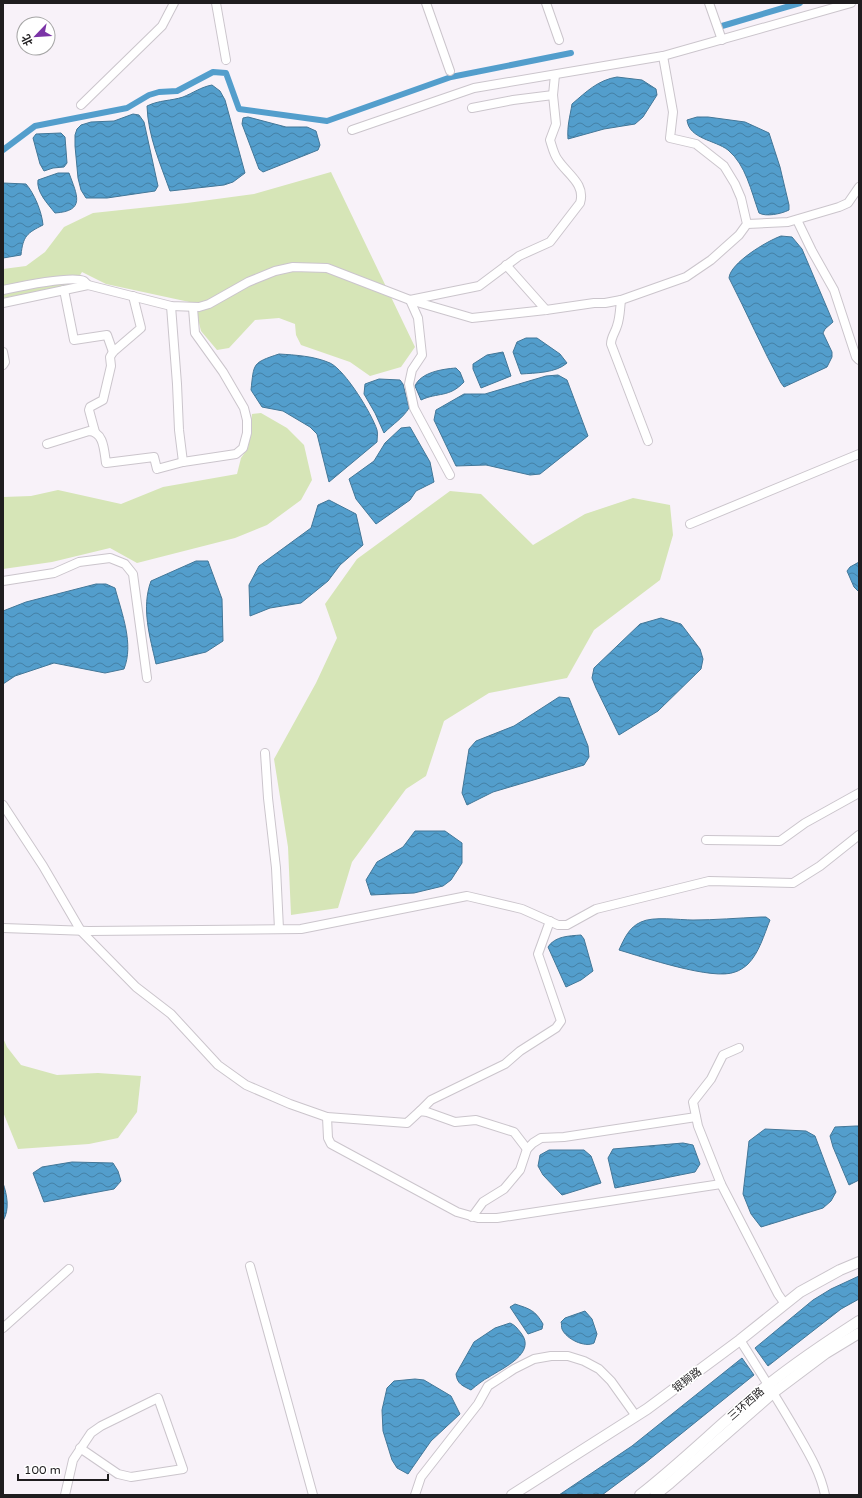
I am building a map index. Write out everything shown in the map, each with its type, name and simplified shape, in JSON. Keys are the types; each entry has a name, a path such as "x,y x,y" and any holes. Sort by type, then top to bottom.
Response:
{"main road":[{"name":"银狮路","path":"512,1495 653,1405 740,1340 800,1292 840,1270 859,1262"},
{"name":"三环西路","path":"640,1495 665,1476 821,1345 859,1321"},
{"name":"三环西路","path":"655,1495 670,1483 771,1388 859,1333"}],"street":[{"path":"81,105 162,26 174,3"},
{"path":"216,3 226,60"},
{"path":"426,3 450,71"},
{"path":"546,3 558,40"},
{"path":"709,3 722,40"},
{"path":"352,130 474,88 662,56 851,3"},
{"path":"3,303 88,285 171,306 193,308 208,304 248,282 275,271 293,267 327,268 410,300 472,318 621,300 686,277 711,260 739,235 747,224 741,198 735,184 724,166 696,144 670,138 673,112 662,56"},
{"path":"410,300 479,286 519,256 550,242 580,203 582,198 579,184 557,160 550,140 556,124 553,95 555,75"},
{"path":"472,108 513,100 553,95"},
{"path":"747,224 788,222 839,207 848,202 859,187"},
{"path":"797,220 812,251 834,290 856,357 859,360"},
{"path":"506,265 546,310"},
{"path":"3,290 31,284 68,280 83,280 88,285"},
{"path":"64,290 74,340 107,335 114,352"},
{"path":"95,432 89,410 90,407 103,400 111,366 110,357 141,328 134,296"},
{"path":"410,300 418,318 422,354 412,370 409,384 414,408 450,475"},
{"path":"621,300 619,319 617,327 611,338 611,344 648,441"},
{"path":"171,306 179,430 183,462"},
{"path":"47,444 89,431 95,432 100,436 106,463 154,457 157,469 183,462 236,454 243,448 247,433 247,420 244,408 223,372 195,333 193,308"},
{"path":"3,352 5,362 3,365"},
{"path":"690,524 859,454"},
{"path":"3,581 54,573 79,562 110,558 125,564 133,574 147,678"},
{"path":"265,753 268,798 276,868 279,929"},
{"path":"706,840 780,841 805,823 859,793"},
{"path":"3,805 43,866 81,931 136,987 171,1014 218,1065 246,1085 290,1104 327,1117 407,1124 431,1100 505,1064 520,1051 556,1028 560,1021 538,954 550,921"},
{"path":"3,928 81,931 301,928 467,896 522,909 558,925 567,926 596,909 709,881 793,883 820,866 859,835"},
{"path":"739,1048 723,1055 711,1079 693,1102 698,1126 721,1184 778,1294 785,1304"},
{"path":"420,1111 455,1122 476,1120 514,1132 527,1149"},
{"path":"327,1117 328,1138 331,1144 457,1212 472,1217 497,1218 721,1184"},
{"path":"472,1217 483,1202 504,1189 520,1170 527,1149 541,1138 564,1137 696,1117"},
{"path":"250,1266 313,1495"},
{"path":"3,1328 69,1269"},
{"path":"740,1340 771,1388 820,1474 825,1495"},
{"path":"415,1495 421,1477 478,1404 488,1386 514,1369 534,1359 551,1356 568,1356 584,1361 599,1369 611,1380 636,1416"},
{"path":"65,1495 73,1460 80,1448 91,1433 101,1426 158,1398 182,1469 131,1477 118,1474 80,1448"}],"green space":[{"path":"331,172 415,347 401,367 370,376 350,362 301,345 296,335 295,324 279,318 255,320 229,348 217,350 201,331 194,303 106,284 82,272 74,285 3,298 3,269 26,266 45,252 64,227 93,213 254,194"},
{"path":"261,413 287,428 304,445 312,480 301,500 267,525 235,538 137,563 110,548 52,562 3,569 3,497 31,496 58,490 121,504 163,487 237,474 241,458 248,448 252,414"},
{"path":"450,491 481,494 533,545 585,514 633,498 670,505 673,535 660,580 594,630 567,678 489,693 444,721 426,776 406,789 352,862 338,908 291,915 288,847 274,759 316,683 337,638 325,604 357,559"},
{"path":"3,1038 7,1047 21,1065 57,1075 98,1073 141,1076 137,1112 118,1138 89,1144 18,1149 3,1112"}],"water":[{"path":"617,77 642,80 656,89 657,95 643,117 635,124 604,129 568,139 568,125 572,104 598,84"},
{"path":"212,85 220,91 225,100 245,173 233,182 224,185 170,191 152,139 147,106 183,97"},
{"path":"133,114 139,115 144,122 158,186 155,191 107,198 86,198 81,190 78,178 75,146 75,135 77,129 81,125 91,122 114,121"},
{"path":"248,117 286,127 307,127 316,131 320,145 318,150 263,172 259,169 242,124 243,118"},
{"path":"697,117 745,122 769,133 780,167 789,210 782,213 766,215 759,213 744,171 734,156 723,147 697,135 692,131 687,120"},
{"path":"61,133 65,137 67,163 64,167 44,171 40,164 33,138 36,134"},
{"path":"58,173 69,173 75,188 77,200 71,209 65,212 55,213 41,193 38,180"},
{"path":"3,183 26,184 37,203 43,225 33,230 27,236 23,243 21,255 3,258"},
{"path":"781,236 792,237 802,249 833,322 825,329 823,333 832,352 832,357 827,367 784,387 767,357 729,278 731,272 742,259"},
{"path":"526,338 537,338 560,354 567,363 551,371 521,374 513,352 517,342"},
{"path":"503,352 511,376 481,388 473,369 473,364 487,355"},
{"path":"279,354 318,359 330,363 336,367 357,393 370,414 377,430 377,442 329,482 317,434 310,427 283,411 262,407 251,390 256,365 259,362"},
{"path":"456,368 460,372 464,382 459,387 448,393 421,400 415,386 422,377 439,370"},
{"path":"558,375 567,380 588,436 540,474 530,475 486,465 456,466 434,420 436,410 464,394 485,394 546,376"},
{"path":"379,379 400,380 403,384 409,408 401,418 384,433 364,394 365,384"},
{"path":"410,427 430,462 434,482 416,491 410,500 376,524 356,499 349,479 374,461 385,443 401,428"},
{"path":"329,500 356,514 363,545 340,565 328,581 301,603 270,608 250,616 249,585 259,566 311,528 318,505"},
{"path":"196,561 208,561 222,599 223,641 206,652 156,664 149,633 147,612 148,591 151,581"},
{"path":"859,562 859,592 854,587 847,571 850,567"},
{"path":"96,584 106,584 115,588 126,629 128,649 124,669 105,673 54,663 15,676 3,684 3,611 26,602"},
{"path":"661,618 681,624 700,649 703,659 701,669 658,711 619,735 592,678 594,668 640,624"},
{"path":"559,697 569,698 588,746 589,757 584,765 493,792 467,805 462,793 469,749 476,741 514,726"},
{"path":"415,831 445,831 462,843 462,863 451,880 443,886 414,893 371,895 366,880 377,862 403,847"},
{"path":"766,917 770,920 752,960 742,969 735,972 725,974 695,971 619,950 630,930 637,924 646,920 701,920"},
{"path":"581,935 584,939 593,971 581,980 566,987 548,947 551,943 558,939 567,936"},
{"path":"859,1126 859,1180 849,1185 830,1136 835,1127"},
{"path":"765,1129 806,1131 815,1136 836,1192 831,1201 823,1208 761,1227 751,1214 743,1194 749,1141"},
{"path":"683,1143 693,1145 700,1164 695,1172 615,1188 608,1158 613,1149"},
{"path":"549,1150 584,1150 591,1156 601,1183 562,1195 543,1175 538,1166 540,1155"},
{"path":"72,1162 113,1163 118,1171 121,1181 114,1189 44,1202 33,1173 42,1167"},
{"path":"3,1183 7,1197 7,1212 3,1221"},
{"path":"859,1276 859,1299 841,1309 768,1366 755,1348 813,1300 831,1289"},
{"path":"515,1304 535,1313 543,1324 542,1329 528,1334 510,1307"},
{"path":"585,1311 592,1319 597,1334 594,1343 590,1344 576,1342 567,1336 562,1329 561,1322 565,1318"},
{"path":"510,1323 517,1328 525,1340 525,1347 522,1353 516,1359 471,1390 461,1384 456,1374 474,1342 495,1328"},
{"path":"742,1358 754,1375 645,1463 602,1495 559,1495 632,1446"},
{"path":"415,1379 424,1380 451,1396 460,1414 431,1441 408,1474 397,1468 392,1460 383,1431 382,1410 387,1388 394,1381"}],"waterway":[{"path":"722,26 800,3"},
{"path":"3,150 35,126 127,108 149,95 159,92 177,91 213,72 226,73 239,109 327,121 451,77 571,53"}]}
